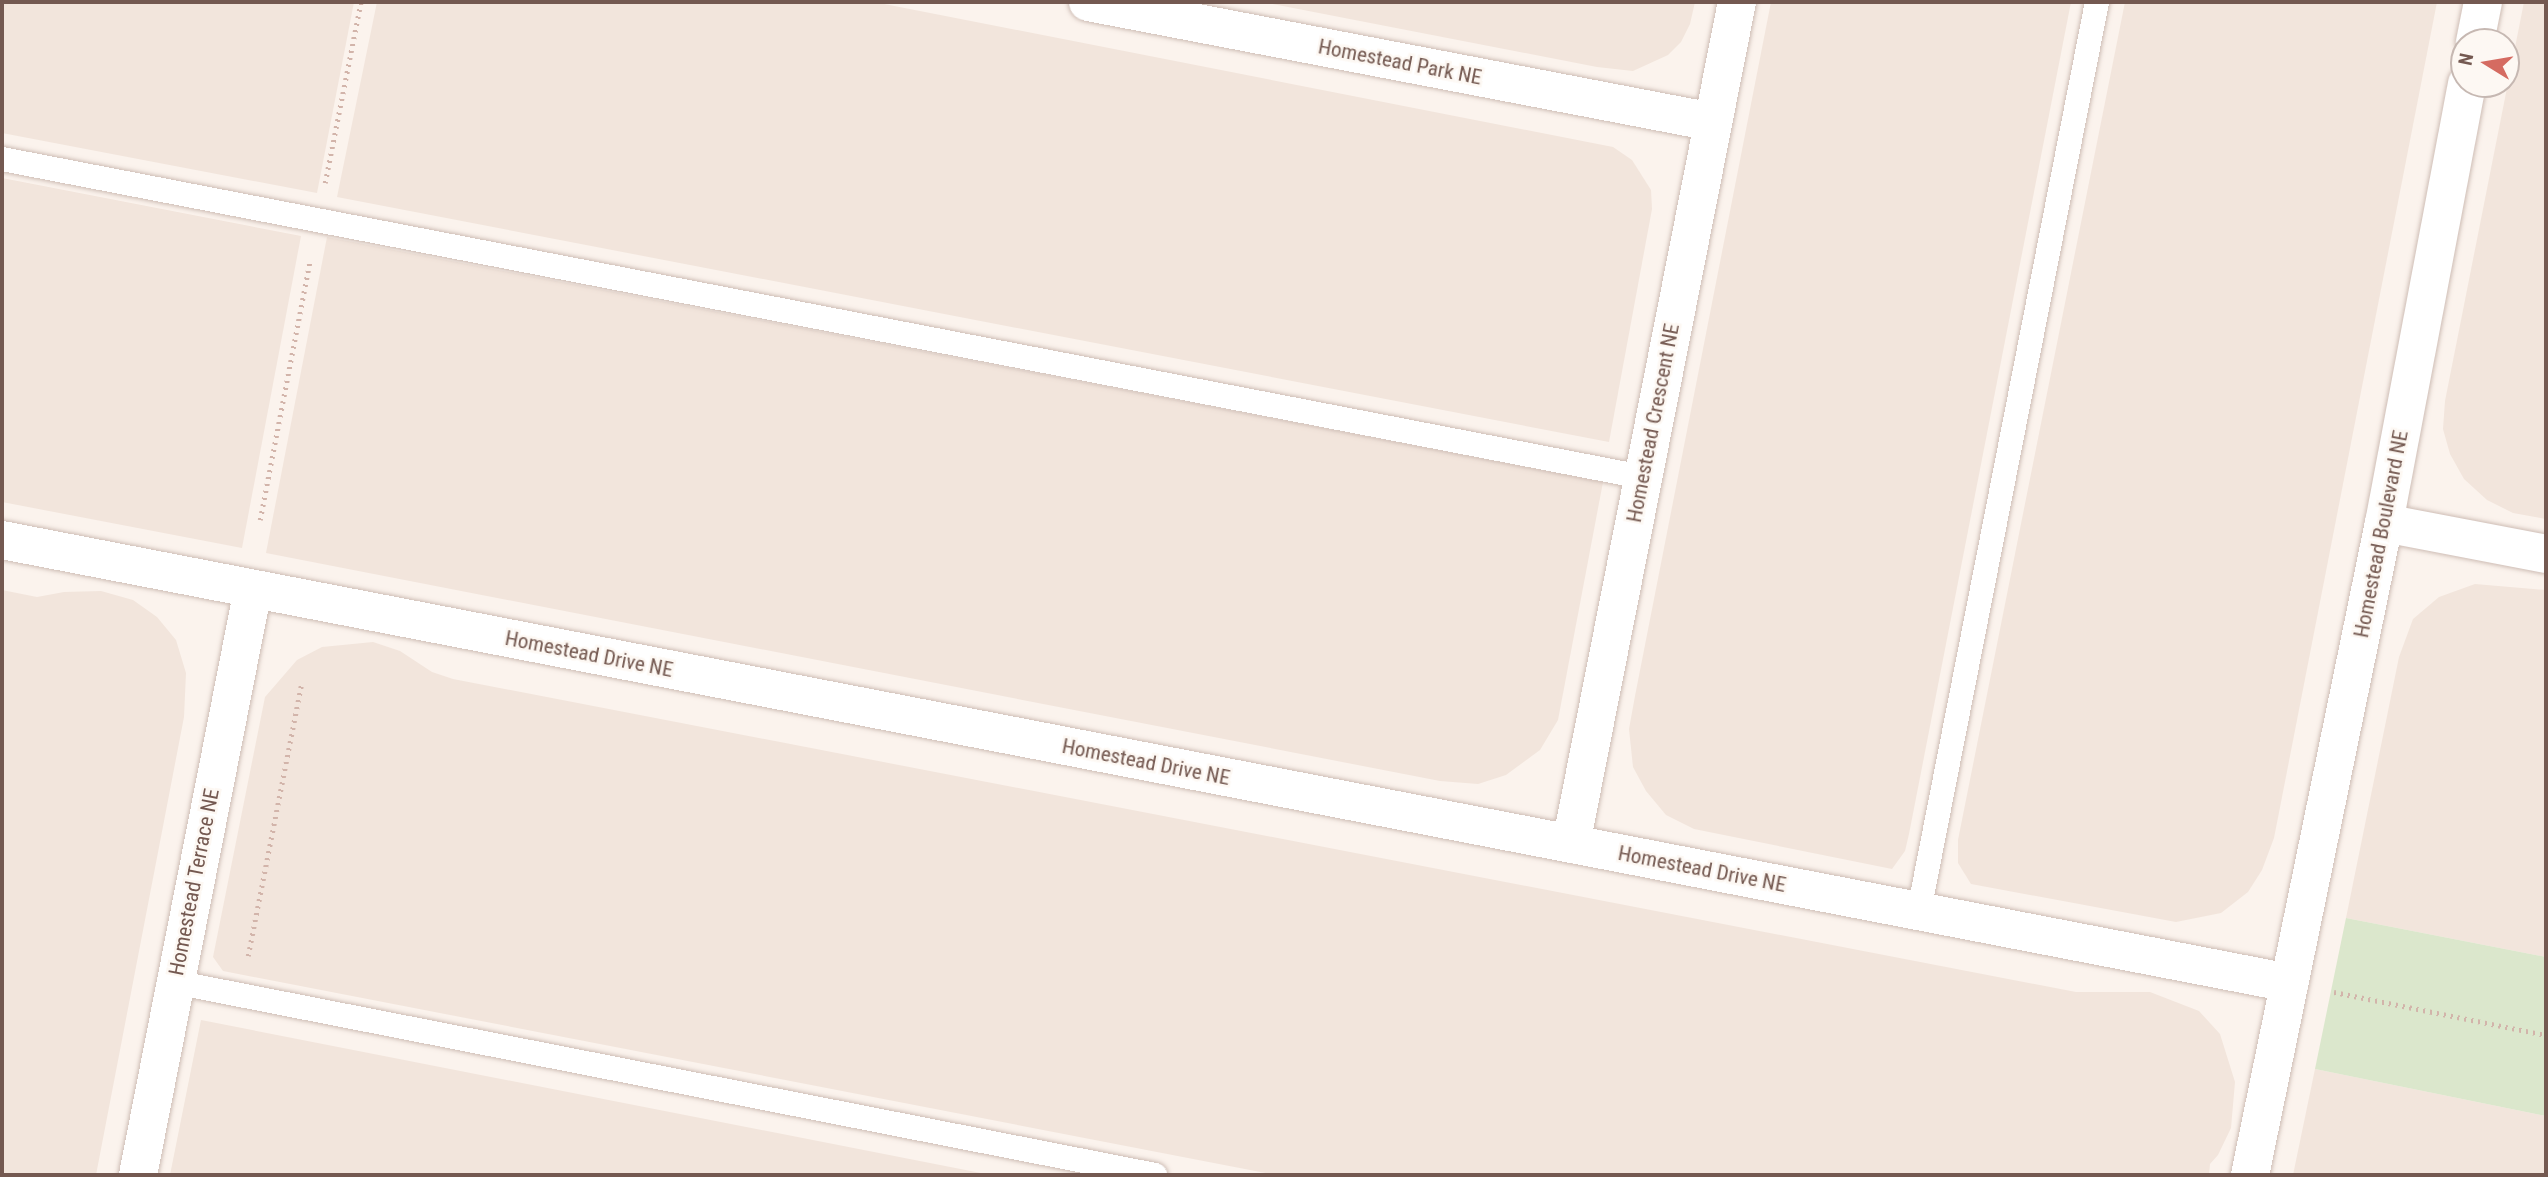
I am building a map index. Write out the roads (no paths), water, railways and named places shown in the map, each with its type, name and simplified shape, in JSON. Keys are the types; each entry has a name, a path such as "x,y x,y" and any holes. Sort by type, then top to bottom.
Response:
{"street":[{"name":"Homestead Park NE","path":"1088,2 1713,122"},
{"name":"Homestead Crescent NE","path":"1571,844 1737,2"},
{"path":"2478,28 2483,2"},
{"name":"Homestead Boulevard NE","path":"2250,1175 2384,523 2464,98"},
{"path":"2384,523 2546,554"},
{"name":"Homestead Drive NE","path":"2,540 2290,984"},
{"name":"Homestead Terrace NE","path":"138,1175 253,589"}],"lane":[{"path":"1919,911 2096,2"},
{"path":"2,159 1642,477"},
{"path":"174,982 1154,1175"}]}
